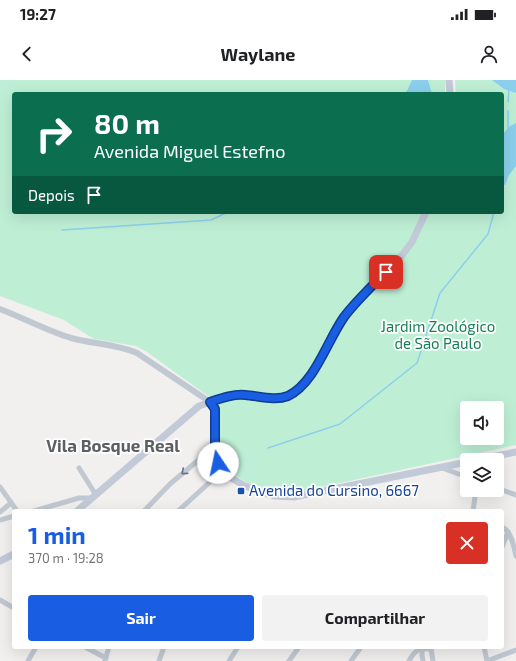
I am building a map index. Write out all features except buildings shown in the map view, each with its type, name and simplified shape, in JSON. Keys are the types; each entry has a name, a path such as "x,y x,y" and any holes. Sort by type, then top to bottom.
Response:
{"main road":[{"path":"449,80 450,92"},
{"path":"79,509 196,409 210,402 231,395 278,398 287,396 300,388 319,361 329,341 345,316 396,263 412,242 425,214"},
{"path":"210,402 215,409 215,448 222,471 243,485 261,492 294,497 460,464"},
{"path":"504,454 516,452"},
{"path":"0,561 12,555"}],"street":[{"path":"0,309 65,336 85,342 126,348 137,353 210,402"},
{"path":"146,509 170,484 208,452 215,448"},
{"path":"41,509 79,498 94,497 80,468"},
{"path":"441,468 460,475"},
{"path":"180,509 222,471"},
{"path":"0,487 16,509"},
{"path":"504,491 516,495"},
{"path":"473,509 475,497"},
{"path":"0,512 11,503"},
{"path":"0,520 12,517"},
{"path":"504,528 508,532 516,556"},
{"path":"504,542 508,532"},
{"path":"0,600 12,607"},
{"path":"28,661 35,649"},
{"path":"88,649 105,659 108,649"},
{"path":"159,661 163,649"},
{"path":"229,661 237,649"},
{"path":"290,661 298,649"},
{"path":"351,661 359,649"},
{"path":"409,661 416,651 420,649"},
{"path":"422,649 423,661"},
{"path":"431,649 433,661"},
{"path":"484,649 487,661 516,650"}],"green space":[{"name":"Jardim Zoológico de São Paulo","path":"0,80 445,80 445,92 12,92 12,214 504,214 504,92 456,92 455,80 516,80 516,445 479,453 460,453 460,457 294,493 267,490 248,483 227,469 220,451 220,410 217,402 147,352 136,346 94,339 64,320 0,296"}],"water":[{"path":"412,80 428,80 431,92 405,92"},
{"path":"492,80 516,80 516,93 504,89"},
{"path":"516,123 516,166 509,175 505,185 504,133 510,126"}],"waterway":[{"path":"508,102 509,89"},
{"path":"508,111 508,129"},
{"path":"508,138 508,151"},
{"path":"62,230 211,220 224,214"},
{"path":"268,448 340,424 417,363 440,293 488,234 493,214"}],"place":[{"name":"Avenida do Cursino, 6667","path":"241,491"}],"district":[{"name":"Vila Bosque Real","path":"113,446"}],"route":[{"path":"218,463 214,437 215,409 210,402 231,395 278,398 287,396 300,388 309,377 345,316 386,272"}]}
